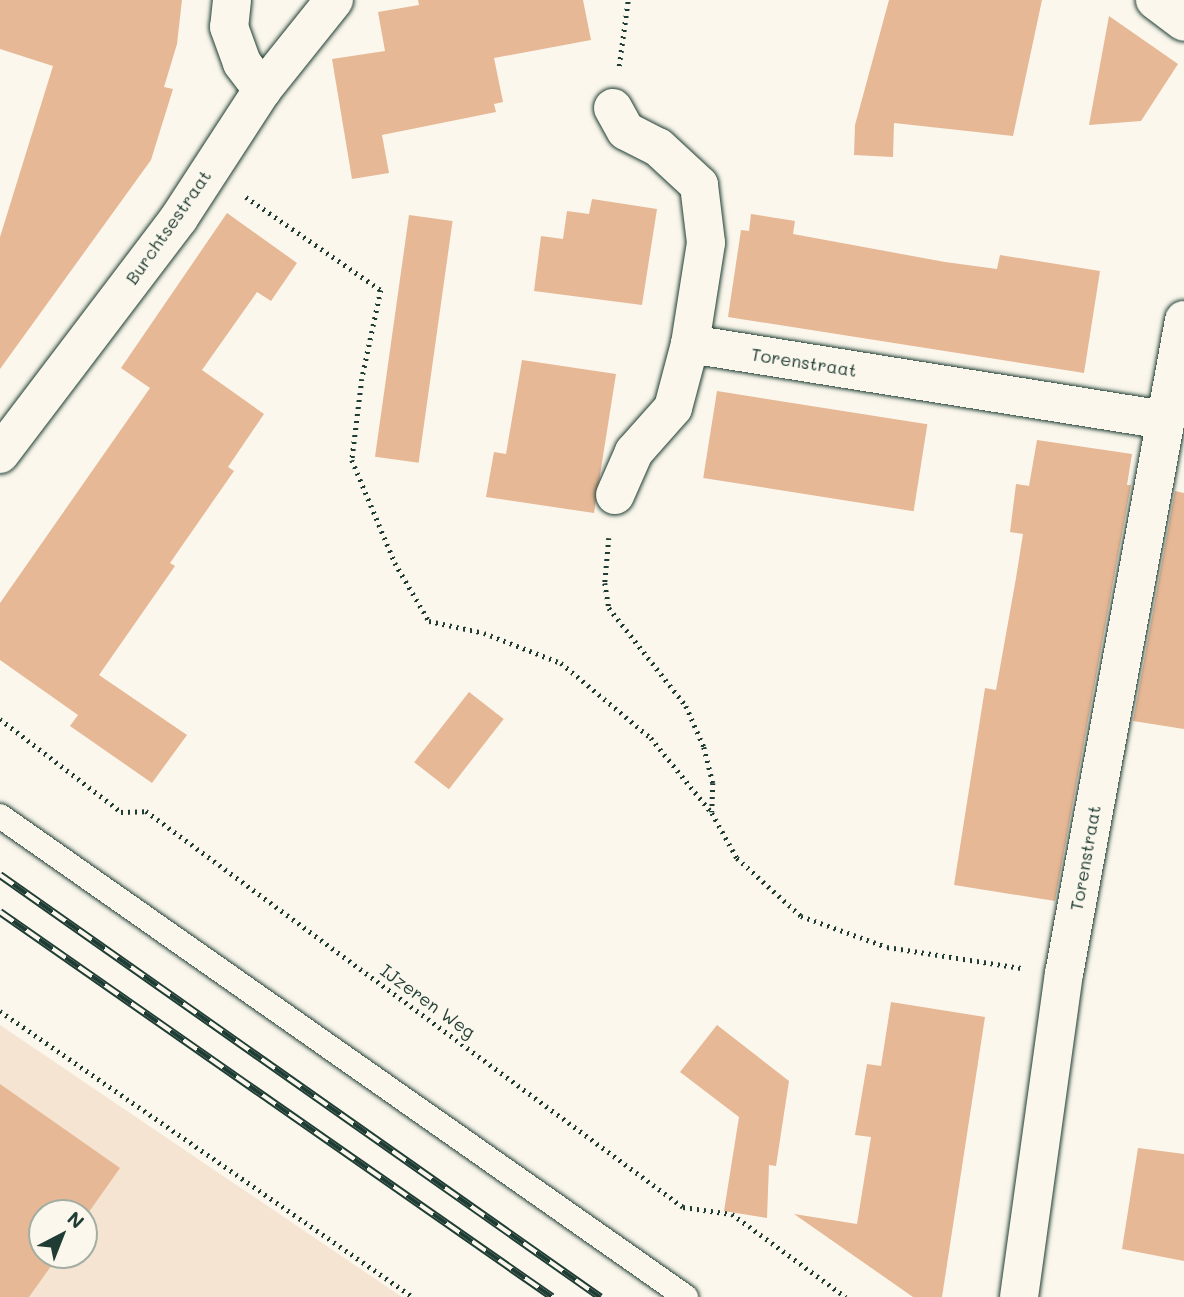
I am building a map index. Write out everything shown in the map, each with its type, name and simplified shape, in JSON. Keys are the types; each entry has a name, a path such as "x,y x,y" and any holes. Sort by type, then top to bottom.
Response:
{"street":[{"path":"232,0 229,27 242,63 262,90"},
{"name":"Burchtsestraat","path":"0,454 179,218 262,90 334,0"},
{"path":"1154,0 1184,22"},
{"path":"613,108 626,131 658,147 699,185 706,243 690,344 673,408 634,452 615,495"},
{"name":"Torenstraat","path":"1019,1297 1064,974 1184,320"},
{"name":"Torenstraat","path":"690,344 1166,420"}],"lane":[{"path":"0,816 686,1297"}],"path":[{"path":"613,108 628,0"},
{"path":"208,171 381,290 362,379 352,460 395,563 429,621 484,634 561,663 650,738 712,813 737,858 801,916 887,947 1064,974"},
{"path":"615,495 604,583 609,608 686,706 707,759 713,783 712,813"},
{"name":"IJzeren Weg","path":"0,719 121,812 146,811 683,1207 732,1214 846,1297"},
{"path":"0,1011 413,1297"}],"shaded area":[{"path":"0,1025 402,1297 0,1297"}],"building":[{"path":"0,0 182,0 177,44 164,87 173,89 151,160 0,369 0,237 53,66 0,49"},
{"path":"418,0 583,0 591,40 494,58 503,102 494,104 496,112 382,135 389,173 352,179 332,59 385,51 378,12 419,5"},
{"path":"889,0 1042,0 1013,136 894,123 893,157 854,155 855,125"},
{"path":"1109,16 1178,64 1141,121 1089,125"},
{"path":"592,199 657,209 642,305 534,291 541,236 563,239 567,211 589,214"},
{"path":"227,213 297,263 271,301 257,292 202,370 264,414 228,467 234,471 170,563 175,566 99,675 187,735 152,783 70,726 78,715 0,660 0,603 150,388 121,368"},
{"path":"751,214 795,221 793,234 945,262 997,269 1000,255 1100,271 1084,373 728,317 741,230 749,231"},
{"path":"409,215 453,221 419,463 375,457"},
{"path":"522,360 616,374 594,513 486,497 494,452 506,454"},
{"path":"717,391 927,424 914,511 703,478"},
{"path":"1037,440 1132,454 1127,485 1131,485 1055,901 954,885 985,688 996,690 1023,534 1010,532 1016,484 1029,486"},
{"path":"1175,491 1184,493 1184,729 1133,721"},
{"path":"469,692 504,719 449,789 414,762"},
{"path":"891,1002 985,1017 942,1297 913,1297 794,1214 857,1224 871,1137 855,1135 867,1064 881,1066"},
{"path":"717,1025 789,1081 776,1166 769,1165 767,1218 724,1211 739,1117 680,1072"},
{"path":"0,1084 120,1168 98,1199 28,1199 28,1269 49,1269 29,1297 0,1297"},
{"path":"1138,1148 1184,1154 1184,1261 1122,1249"}],"railway":[{"path":"0,875 600,1297"},
{"path":"0,912 552,1297"}]}
